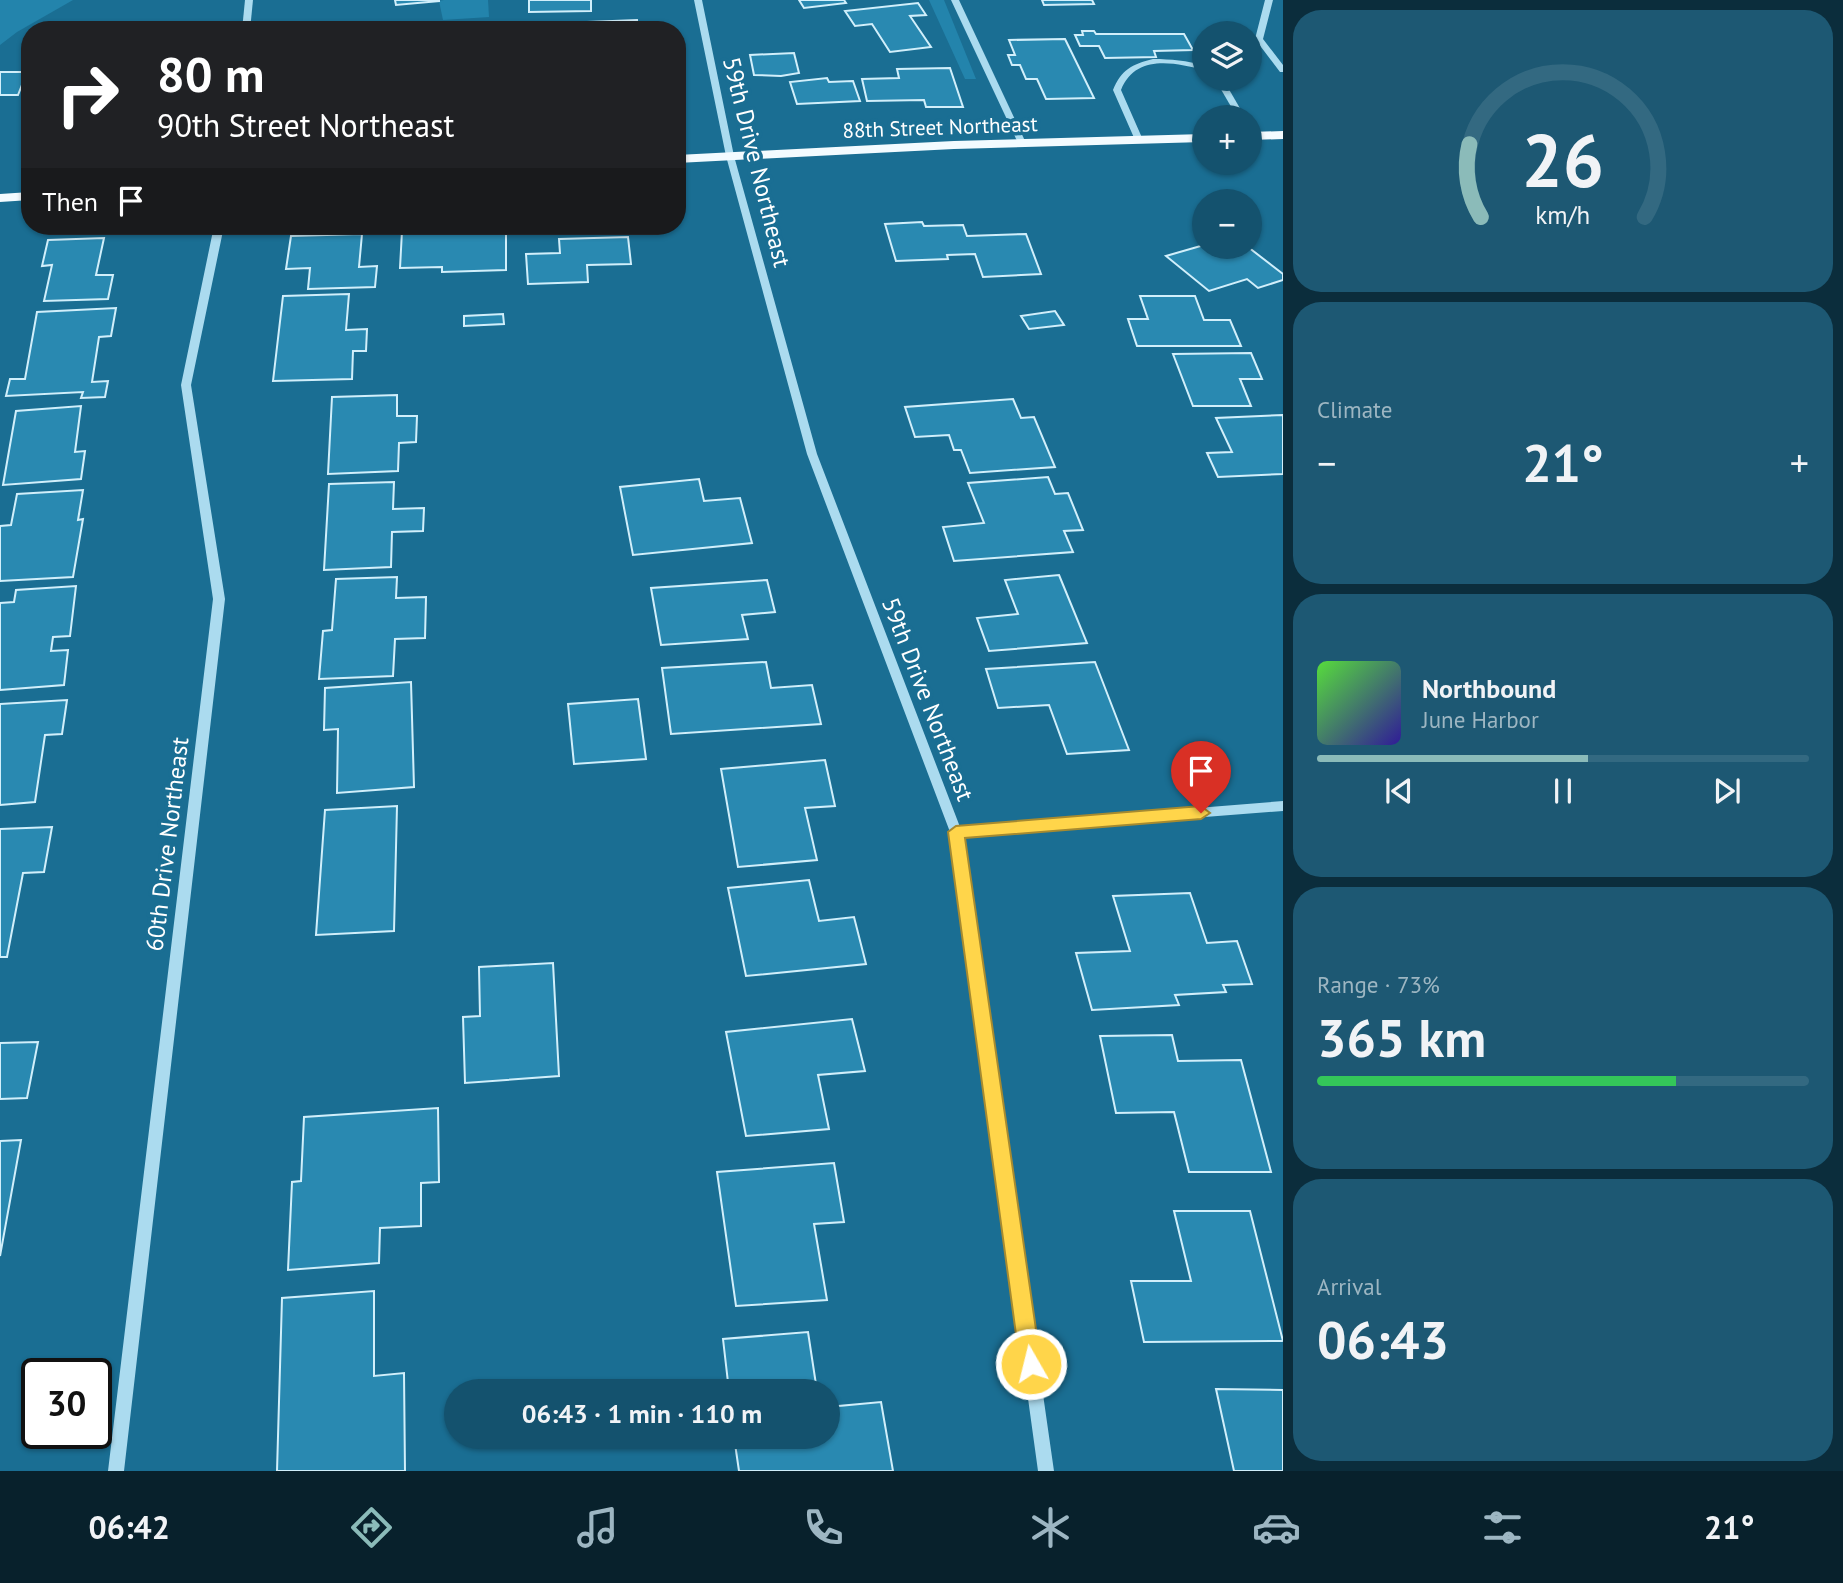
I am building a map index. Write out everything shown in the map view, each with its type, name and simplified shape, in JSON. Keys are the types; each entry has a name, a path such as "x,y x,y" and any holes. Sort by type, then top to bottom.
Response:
{"main road":[{"path":"1262,136 1283,135"},
{"name":"88th Street Northeast","path":"686,158 1192,138"},
{"path":"0,198 21,197"}],"street":[{"path":"247,21 249,0"},
{"name":"59th Drive Northeast","path":"698,0 730,156 812,454 956,832 1046,1471"},
{"path":"955,0 1022,143"},
{"path":"1262,27 1269,0"},
{"path":"1262,43 1283,70"},
{"path":"1139,139 1117,90 1123,73 1136,65 1156,62 1192,64"},
{"name":"60th Drive Northeast","path":"117,1471 219,598 186,385 217,235"},
{"path":"956,832 1283,806"}],"shaded area":[{"path":"0,0 73,0 36,21 21,21 21,30 0,45"},
{"path":"488,0 489,17 443,20 439,1"},
{"path":"929,0 944,0 976,79 965,79"}],"building":[{"path":"395,0 439,0 439,1 396,5"},
{"path":"529,0 591,0 591,11 529,12"},
{"path":"799,0 844,0 846,3 804,8"},
{"path":"1042,0 1092,0 1094,4 1044,5"},
{"path":"918,3 926,15 910,16 931,47 890,52 872,24 855,26 845,11"},
{"path":"1082,31 1094,31 1096,34 1184,34 1192,50 1154,51 1156,57 1105,58 1099,46 1080,46 1075,35 1083,35"},
{"path":"1065,39 1094,98 1046,99 1037,79 1026,79 1020,65 1012,65 1008,55 1015,55 1009,40"},
{"path":"794,53 799,73 781,76 754,75 750,55"},
{"path":"950,68 963,107 926,107 924,100 867,101 862,79 899,78 897,69"},
{"path":"0,72 21,72 18,95 0,95"},
{"path":"827,78 829,82 853,81 860,101 797,104 790,82"},
{"path":"922,222 924,226 963,225 967,236 1026,234 1041,274 983,277 975,254 947,255 948,259 896,261 885,224"},
{"path":"362,235 359,267 377,266 375,287 308,289 310,268 286,269 291,236"},
{"path":"402,235 506,235 506,270 442,272 442,267 400,268"},
{"path":"628,237 631,264 587,265 588,282 528,284 526,254 560,253 559,239"},
{"path":"104,238 96,275 113,275 108,299 44,301 52,265 42,266 48,240"},
{"path":"1192,248 1192,259 1262,258 1283,274 1283,280 1258,288 1247,279 1209,291 1166,256"},
{"path":"349,294 346,330 367,329 366,351 353,351 352,379 273,381 283,296"},
{"path":"1140,296 1195,296 1204,320 1230,320 1241,346 1137,346 1128,319 1148,319"},
{"path":"116,308 111,336 99,337 92,382 108,381 105,397 81,398 83,392 6,396 10,379 25,379 37,312"},
{"path":"1055,311 1064,325 1029,329 1021,316"},
{"path":"503,314 504,324 464,326 464,316"},
{"path":"1251,353 1262,379 1240,379 1251,406 1193,406 1173,354"},
{"path":"397,395 397,416 417,416 416,442 399,443 398,471 328,474 332,397"},
{"path":"1013,399 1021,418 1034,417 1055,467 970,473 961,450 954,450 949,435 915,437 905,407"},
{"path":"81,406 75,452 85,451 81,479 3,485 16,411"},
{"path":"1283,415 1283,474 1218,477 1207,453 1232,452 1216,418"},
{"path":"1048,477 1055,494 1068,493 1083,530 1064,531 1073,552 954,561 943,527 984,523 968,483"},
{"path":"699,479 704,501 740,498 752,543 633,555 620,487"},
{"path":"394,482 393,509 424,508 423,531 392,532 391,567 324,570 329,484"},
{"path":"83,490 78,520 83,519 73,577 0,581 0,526 11,525 17,494"},
{"path":"1059,575 1087,643 989,651 977,618 1018,614 1005,580"},
{"path":"397,577 396,598 426,597 425,638 395,639 393,676 319,679 323,631 332,630 336,579"},
{"path":"767,580 775,612 742,615 748,639 661,645 651,588"},
{"path":"76,586 70,636 53,637 51,651 68,650 64,685 0,690 0,603 14,602 16,590"},
{"path":"766,662 771,688 812,685 821,724 671,734 662,668"},
{"path":"1095,662 1129,750 1067,754 1049,705 998,708 986,669"},
{"path":"411,682 414,787 337,793 338,729 324,730 325,688"},
{"path":"638,699 646,759 574,764 568,704"},
{"path":"67,700 62,734 45,735 35,802 0,805 0,704"},
{"path":"825,760 835,806 805,808 817,860 738,867 721,769"},
{"path":"397,806 394,931 316,935 325,810"},
{"path":"52,827 44,872 23,873 7,957 0,957 0,829"},
{"path":"809,880 819,921 854,917 866,964 746,976 728,888"},
{"path":"1190,893 1207,943 1237,941 1252,984 1223,985 1226,992 1175,995 1179,1005 1092,1010 1076,953 1130,951 1113,896"},
{"path":"553,963 559,1076 465,1083 463,1017 480,1016 479,967"},
{"path":"852,1019 865,1071 818,1075 829,1129 746,1136 726,1032"},
{"path":"1172,1035 1178,1061 1241,1060 1271,1172 1189,1172 1174,1112 1116,1113 1100,1036"},
{"path":"38,1042 27,1098 0,1099 0,1043"},
{"path":"438,1108 439,1182 421,1183 421,1226 380,1228 379,1263 288,1270 292,1182 301,1181 304,1117"},
{"path":"21,1140 0,1256 0,1141"},
{"path":"834,1163 844,1222 814,1224 827,1300 736,1306 717,1172"},
{"path":"1174,1211 1250,1211 1283,1341 1144,1342 1131,1281 1191,1281"},
{"path":"374,1291 374,1376 404,1373 405,1471 277,1471 282,1298"},
{"path":"808,1332 815,1379 728,1379 723,1339"},
{"path":"1216,1389 1283,1390 1283,1471 1234,1471"},
{"path":"881,1402 893,1471 739,1471 736,1449 840,1449 840,1406"}],"route":[{"path":"1031,1364 956,832 1201,813"}]}
